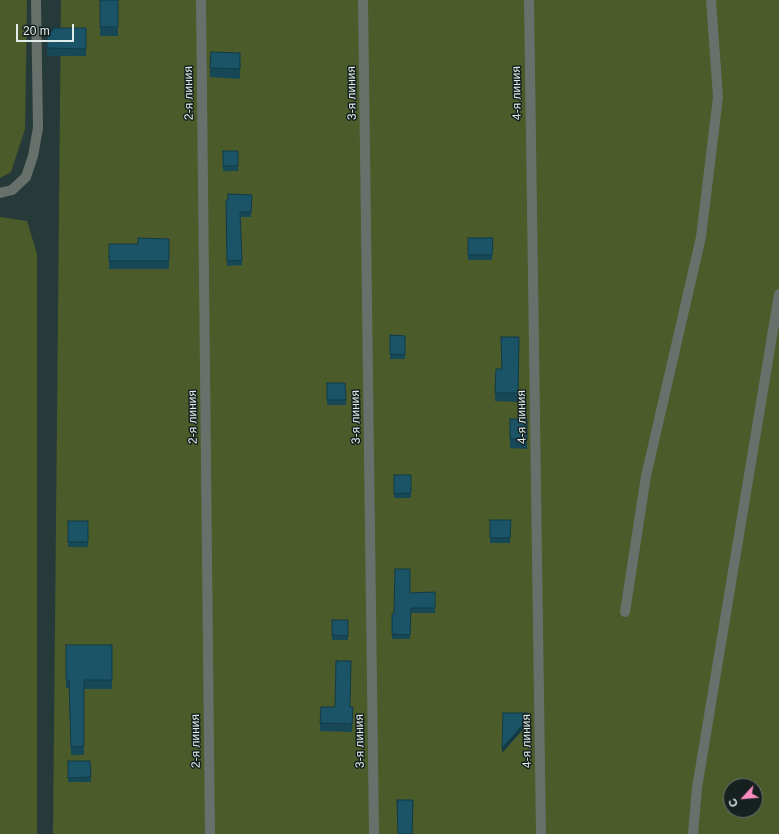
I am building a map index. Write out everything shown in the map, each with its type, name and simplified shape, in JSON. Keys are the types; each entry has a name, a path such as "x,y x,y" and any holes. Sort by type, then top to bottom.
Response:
{"lane":[{"path":"0,193 12,190 26,177 38,128 36,0"},
{"name":"2-я линия","path":"201,0 210,834"},
{"name":"3-я линия","path":"363,0 374,834"},
{"name":"4-я линия","path":"529,0 541,834"},
{"path":"626,612 646,476 701,237 718,97 711,0"},
{"path":"693,834 697,788 779,294"}],"green space":[{"path":"0,0 27,0 25,129 11,172 0,178"},
{"path":"61,0 779,0 779,834 53,834"},
{"path":"0,217 27,221 37,254 37,834 0,834"}],"building":[{"path":"100,0 118,0 118,27 100,27"},
{"path":"53,28 86,28 86,49 47,48 47,31 53,31"},
{"path":"211,52 240,53 240,69 210,68"},
{"path":"223,151 238,151 238,166 223,166"},
{"path":"228,194 252,195 251,212 240,212 242,260 227,261 226,200 228,200"},
{"path":"138,238 169,239 169,261 109,261 109,244 138,244"},
{"path":"468,238 493,238 492,255 468,255"},
{"path":"390,335 405,336 405,355 390,354"},
{"path":"501,337 519,337 518,393 495,393 496,369 502,369"},
{"path":"327,383 345,383 346,400 327,400"},
{"path":"510,419 527,419 527,440 510,439"},
{"path":"394,475 411,475 411,493 394,494"},
{"path":"490,520 511,520 510,538 490,538"},
{"path":"68,521 88,521 88,542 68,542"},
{"path":"395,569 410,569 410,593 435,592 435,608 411,608 410,635 392,634"},
{"path":"332,620 348,620 348,636 332,635"},
{"path":"66,645 112,645 112,680 84,680 84,746 71,747 69,680 66,680"},
{"path":"336,661 351,661 350,707 353,707 352,724 320,723 321,707 335,707"},
{"path":"503,713 528,713 528,719 502,748"},
{"path":"68,761 90,761 91,777 68,778"},
{"path":"397,800 413,800 412,834 398,834"}]}
